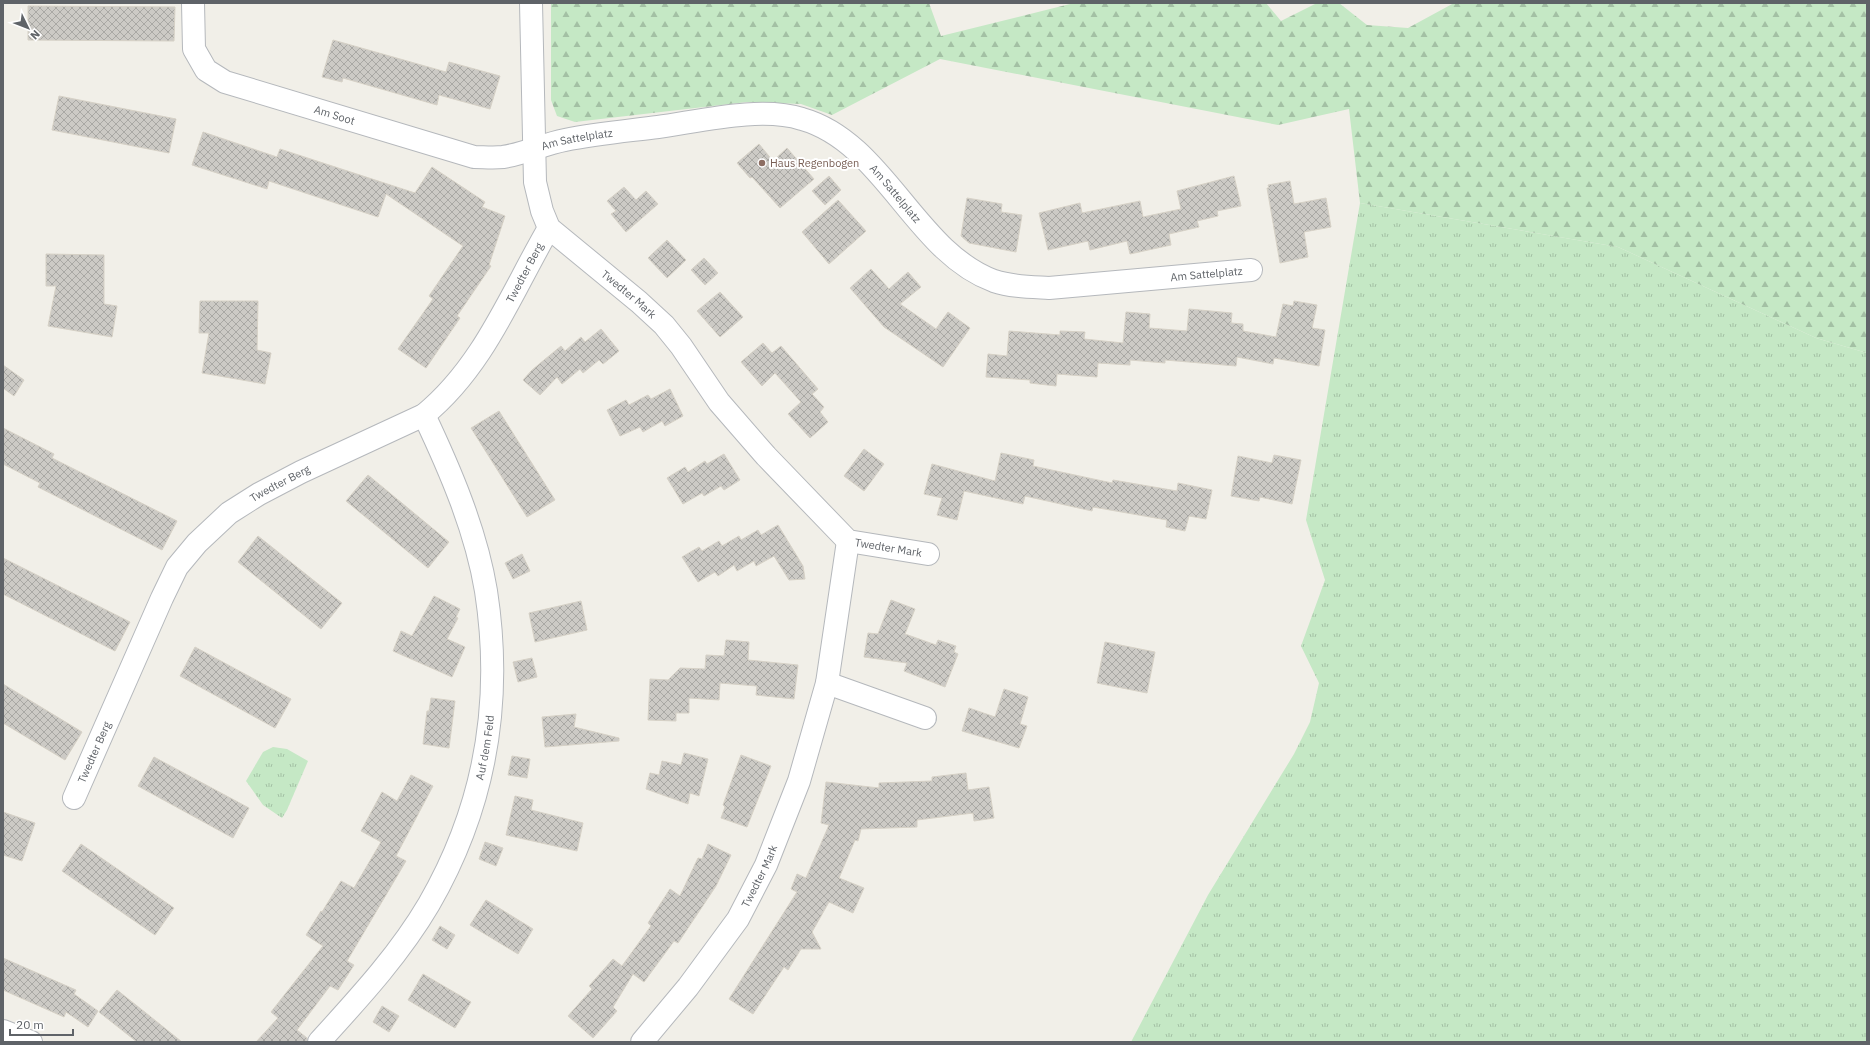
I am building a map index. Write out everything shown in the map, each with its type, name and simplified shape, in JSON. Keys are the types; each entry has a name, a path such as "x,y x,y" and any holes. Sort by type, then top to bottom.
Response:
{"street":[{"name":"Am Soot","path":"194,3 194,49 206,70 225,82 474,157 503,157 534,148"},
{"name":"Twedter Mark","path":"531,3 535,182 542,211 549,228 639,302 664,325 681,346 719,402 766,456 848,541 928,554"},
{"name":"Am Sattelplatz","path":"534,148 566,140 745,115 776,114 802,119 826,129 848,144 876,171 947,252 971,270 995,281 1016,286 1049,288 1251,270"},
{"name":"Twedter Berg","path":"74,798 177,567 198,543 229,513 301,472 424,415 439,403 460,380 499,323 531,259 549,228"},
{"name":"Auf dem Feld","path":"320,1042 381,973 428,905 456,852 479,784 487,747 491,718 492,654 486,590 474,543 449,468 424,415"},
{"name":"Twedter Mark","path":"642,1042 688,987 738,919 766,865 799,781 827,683 848,541"},
{"path":"827,683 925,718"},
{"path":"3,1031 31,1042"}],"green space":[{"path":"551,3 929,3 941,36 1074,3 1266,3 1281,21 1317,3 1339,3 1367,25 1408,28 1454,3 1867,3 1867,353 1816,338 1618,247 1360,203 1349,109 1278,125 940,59 832,115 801,104 747,102 575,122 557,116 551,100"},
{"path":"1360,203 1618,247 1816,338 1867,353 1867,1042 1131,1042 1208,895 1294,754 1310,722 1319,683 1301,646 1325,580 1306,520"},
{"path":"273,747 287,749 308,761 287,810 282,818 263,805 246,781 263,752"}],"building":[{"path":"28,6 175,7 174,41 28,40"},
{"path":"333,40 446,72 449,62 500,76 490,109 439,95 437,105 343,78 342,82 322,77"},
{"path":"59,96 176,119 169,153 52,130"},
{"path":"203,132 277,157 280,149 415,193 432,167 485,202 482,207 505,216 489,265 491,266 457,316 460,318 426,368 398,349 433,299 429,296 463,246 386,194 378,217 269,181 267,189 192,165"},
{"path":"759,144 773,161 787,148 814,179 780,208 737,163"},
{"path":"829,176 841,190 825,205 812,191"},
{"path":"1234,176 1241,206 1217,211 1218,216 1197,221 1199,227 1169,234 1171,245 1130,254 1127,241 1090,250 1088,241 1048,250 1039,213 1080,203 1082,213 1140,201 1143,217 1181,209 1177,191"},
{"path":"1290,181 1294,204 1326,198 1331,227 1304,232 1308,257 1280,263 1267,188 1269,188 1268,185"},
{"path":"624,187 636,200 646,191 658,204 626,232 611,214 616,211 607,201"},
{"path":"967,198 1002,204 1001,212 1022,215 1016,252 969,243 961,236"},
{"path":"838,200 866,231 829,264 802,232"},
{"path":"667,240 686,260 667,278 648,258"},
{"path":"46,254 104,255 104,304 117,306 112,337 48,326 56,286 46,286"},
{"path":"704,258 718,273 705,285 691,270"},
{"path":"871,269 889,289 908,272 921,287 900,304 936,329 948,312 970,328 943,367 884,327 850,288"},
{"path":"720,292 743,317 720,337 697,311"},
{"path":"200,301 258,301 257,350 271,353 265,384 202,373 209,333 199,333"},
{"path":"1294,301 1317,305 1312,328 1325,330 1319,366 1274,358 1273,364 1237,357 1236,366 1165,360 1165,363 1130,360 1130,365 1098,363 1097,377 1057,374 1056,386 1030,383 1030,380 986,377 988,354 1007,356 1009,331 1060,335 1060,331 1085,332 1084,339 1123,343 1126,312 1150,314 1149,328 1187,331 1189,309 1232,313 1231,323 1243,324 1243,331 1276,337 1283,304 1293,306"},
{"path":"601,329 619,351 603,364 599,360 583,373 580,369 562,384 557,377 540,395 523,380 532,370 561,346 565,351 581,337 585,342"},
{"path":"763,343 772,353 781,346 818,389 812,394 824,407 820,412 828,422 810,438 788,414 801,402 775,373 762,386 741,362"},
{"path":"3,365 24,380 14,396 3,388"},
{"path":"670,389 683,416 665,426 662,421 643,432 640,427 620,436 607,410 626,400 629,405 648,395 651,399"},
{"path":"499,411 555,500 527,517 471,428"},
{"path":"3,428 54,454 52,458 177,521 162,550 38,487 40,483 3,464"},
{"path":"864,449 884,464 864,491 844,476"},
{"path":"1001,453 1034,460 1033,466 1112,483 1113,480 1177,491 1178,483 1212,490 1206,519 1189,516 1185,531 1166,527 1167,520 1093,507 1092,511 1025,496 1023,504 964,491 957,520 937,515 942,498 924,494 932,464 995,481"},
{"path":"724,454 740,480 724,490 721,486 704,496 702,493 683,504 667,478 685,467 688,472 705,461 707,464"},
{"path":"1274,455 1301,460 1292,504 1260,497 1259,501 1231,496 1238,456 1272,463"},
{"path":"368,475 449,542 428,568 346,501"},
{"path":"778,525 803,566 805,579 789,580 774,556 756,566 754,561 737,571 734,565 718,576 715,572 698,582 682,557 699,547 702,551 719,541 722,546 739,536 741,540 758,530 761,535"},
{"path":"258,536 342,603 321,629 238,562"},
{"path":"522,554 530,571 513,579 505,563"},
{"path":"3,558 130,622 115,651 3,594"},
{"path":"434,596 460,609 456,617 458,618 447,639 465,647 452,677 393,651 401,631 412,636"},
{"path":"891,600 915,609 905,634 936,645 938,640 956,646 954,652 958,654 945,687 904,671 907,663 864,657 868,633 878,634"},
{"path":"581,601 587,630 535,642 529,613"},
{"path":"726,640 749,642 748,660 798,665 794,699 756,695 757,686 720,683 719,700 689,698 689,713 676,713 676,721 648,720 650,679 668,680 680,668 705,669 706,655 724,656"},
{"path":"1105,642 1155,652 1147,693 1097,683"},
{"path":"195,647 291,699 275,728 180,676"},
{"path":"532,658 537,677 518,682 513,662"},
{"path":"3,684 82,732 65,760 3,723"},
{"path":"1004,689 1028,697 1020,724 1027,726 1019,748 962,731 969,708 995,717"},
{"path":"431,698 455,701 449,748 423,744 427,711 429,711"},
{"path":"576,714 574,727 619,738 619,741 545,747 542,717"},
{"path":"684,753 708,759 699,796 690,793 688,804 646,789 650,773 659,775 662,761 681,765"},
{"path":"741,755 771,766 747,827 721,818 725,807 723,805"},
{"path":"512,756 530,759 527,778 508,775"},
{"path":"154,757 249,808 233,838 138,786"},
{"path":"966,773 968,790 989,787 994,818 974,821 973,813 917,820 917,827 861,829 858,841 855,840 839,878 864,888 853,913 829,902 812,932 821,949 801,949 788,970 784,967 753,1014 729,999 797,892 791,889 797,874 806,878 829,825 821,823 826,782 879,788 879,783 932,781 932,777"},
{"path":"411,775 433,786 396,856 406,861 347,961 354,965 338,990 330,986 297,1030 307,1038 307,1042 256,1042 278,1018 271,1012 323,946 306,935 321,911 322,912 341,881 354,888 381,842 361,831 382,792 397,801"},
{"path":"515,796 533,800 531,810 583,823 577,851 506,835"},
{"path":"3,812 35,823 22,861 3,855"},
{"path":"485,842 503,848 496,866 479,859"},
{"path":"81,844 174,908 155,935 62,871"},
{"path":"708,844 731,855 716,886 678,943 674,941 644,982 633,974 613,1007 617,1011 593,1038 568,1016 592,989 589,986 613,959 622,966 651,926 648,923 670,889 680,896 698,858 702,859"},
{"path":"486,900 533,929 518,954 470,925"},
{"path":"440,926 455,935 447,949 432,940"},
{"path":"3,958 76,990 74,994 98,1011 88,1027 66,1012 64,1017 3,990"},
{"path":"423,974 471,1002 455,1028 408,1000"},
{"path":"117,990 182,1042 137,1042 99,1012"},
{"path":"382,1006 399,1016 389,1032 373,1022"}],"place":[{"name":"Haus Regenbogen","path":"762,163"}]}
